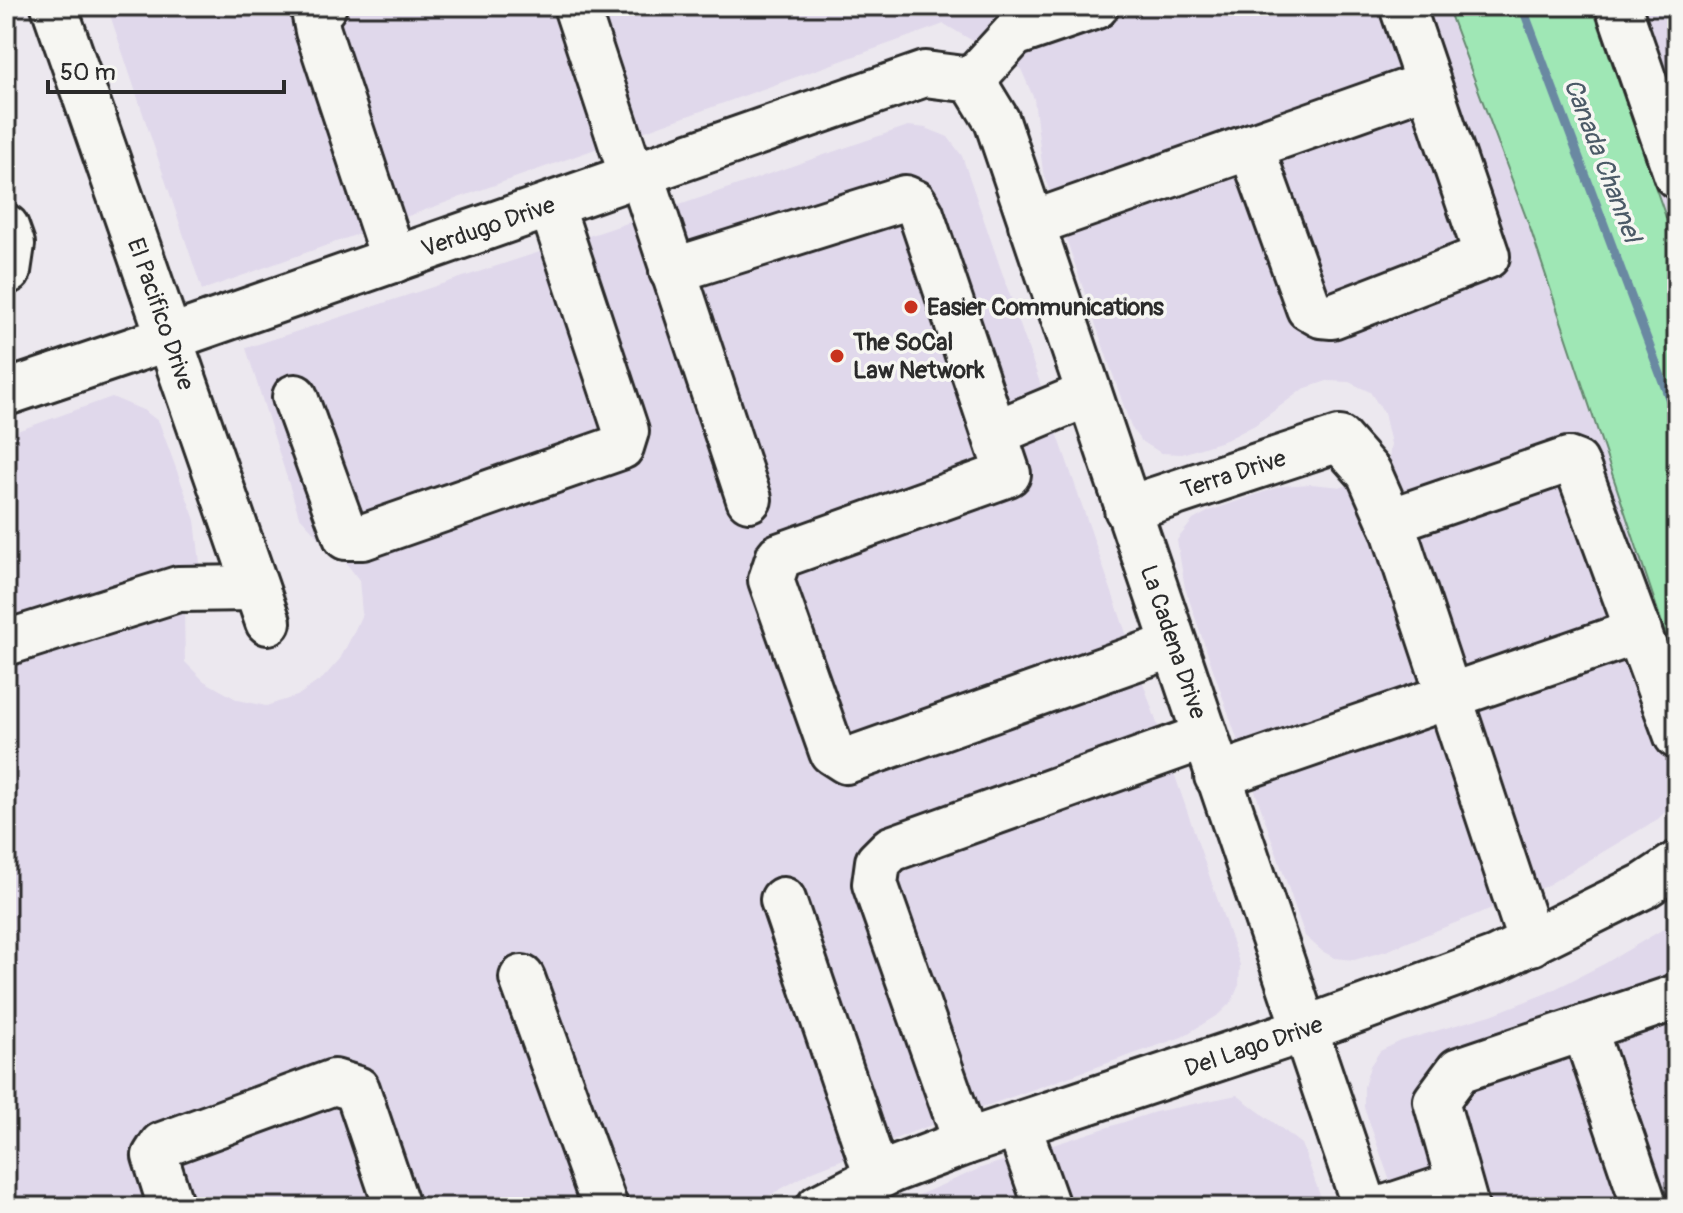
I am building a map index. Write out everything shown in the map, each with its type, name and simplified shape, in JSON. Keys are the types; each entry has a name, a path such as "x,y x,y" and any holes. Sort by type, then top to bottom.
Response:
{"street":[{"name":"El Pacifico Drive","path":"6,643 178,589 262,605 54,6"},
{"path":"324,6 315,16 318,31 394,260"},
{"path":"576,6 672,271 749,499"},
{"path":"972,80 1009,20 1096,6"},
{"path":"1251,147 1309,308 1321,315 1332,316 1487,256 1402,6"},
{"path":"1618,6 1677,176"},
{"name":"Verdugo Drive","path":"6,393 925,74 972,80"},
{"name":"La Cadena Drive","path":"972,80 997,121 1365,1207"},
{"path":"1031,224 1428,84"},
{"path":"672,271 905,198 914,202 921,214 995,433 1008,474 779,556 771,580 832,752 846,761 1173,645"},
{"path":"295,397 346,537 363,537 621,447 626,431 551,205"},
{"path":"6,227 12,244 6,272"},
{"path":"995,433 1088,394"},
{"name":"Terra Drive","path":"1127,509 1339,439 1369,473 1390,521"},
{"path":"1531,943 1390,521 1568,460 1576,463 1677,736"},
{"path":"966,1142 875,884 878,862 891,849 1211,756 1449,696 1639,631"},
{"name":"Del Lago Drive","path":"819,1207 877,1177 966,1142 1303,1030 1496,959 1644,886 1677,864"},
{"path":"783,900 877,1177"},
{"path":"522,978 605,1207"},
{"path":"1388,1207 1462,1195 1436,1101 1459,1070 1677,997"},
{"path":"1584,1028 1645,1207"},
{"path":"171,1207 155,1156 162,1145 334,1082 357,1089 397,1207"},
{"path":"1018,1125 1047,1207"}],"shaded area":[{"path":"107,6 1447,6 1530,228 1677,668 1677,800 1658,819 1546,886 1386,951 1354,960 1335,958 1305,936 1185,588 1177,540 1193,520 1209,511 1281,486 1311,484 1342,487 1366,479 1389,459 1391,444 1384,413 1370,392 1349,382 1327,381 1303,389 1255,425 1226,440 1182,454 1161,453 1140,440 1131,427 1043,172 1034,99 1021,69 944,24 202,290"},
{"path":"1592,6 1677,6 1677,249"},
{"path":"908,126 926,128 948,137 962,156 1240,965 1239,985 1232,1001 1219,1014 1182,1037 915,1131 813,1171 749,1207 6,1207 6,435 112,397 145,411 159,422 195,520 200,563 184,612 185,662 204,681 238,700 266,706 297,696 323,678 340,659 362,614 359,580 344,560 299,516 246,348 607,230"},
{"path":"1677,921 1677,1207 1399,1207 1364,1107 1364,1087 1370,1066 1380,1051 1401,1041 1491,1015 1547,993"},
{"path":"1237,1095 1302,1144 1324,1207 891,1207 981,1168 1155,1112"}],"green space":[{"path":"1447,6 1592,6 1677,249 1677,668 1530,228"}],"waterway":[{"name":"Canada Channel","path":"1522,6 1677,419"}],"place":[{"name":"Easier Communications","path":"911,307"},
{"name":"The SoCal Law Network","path":"837,356"}]}
